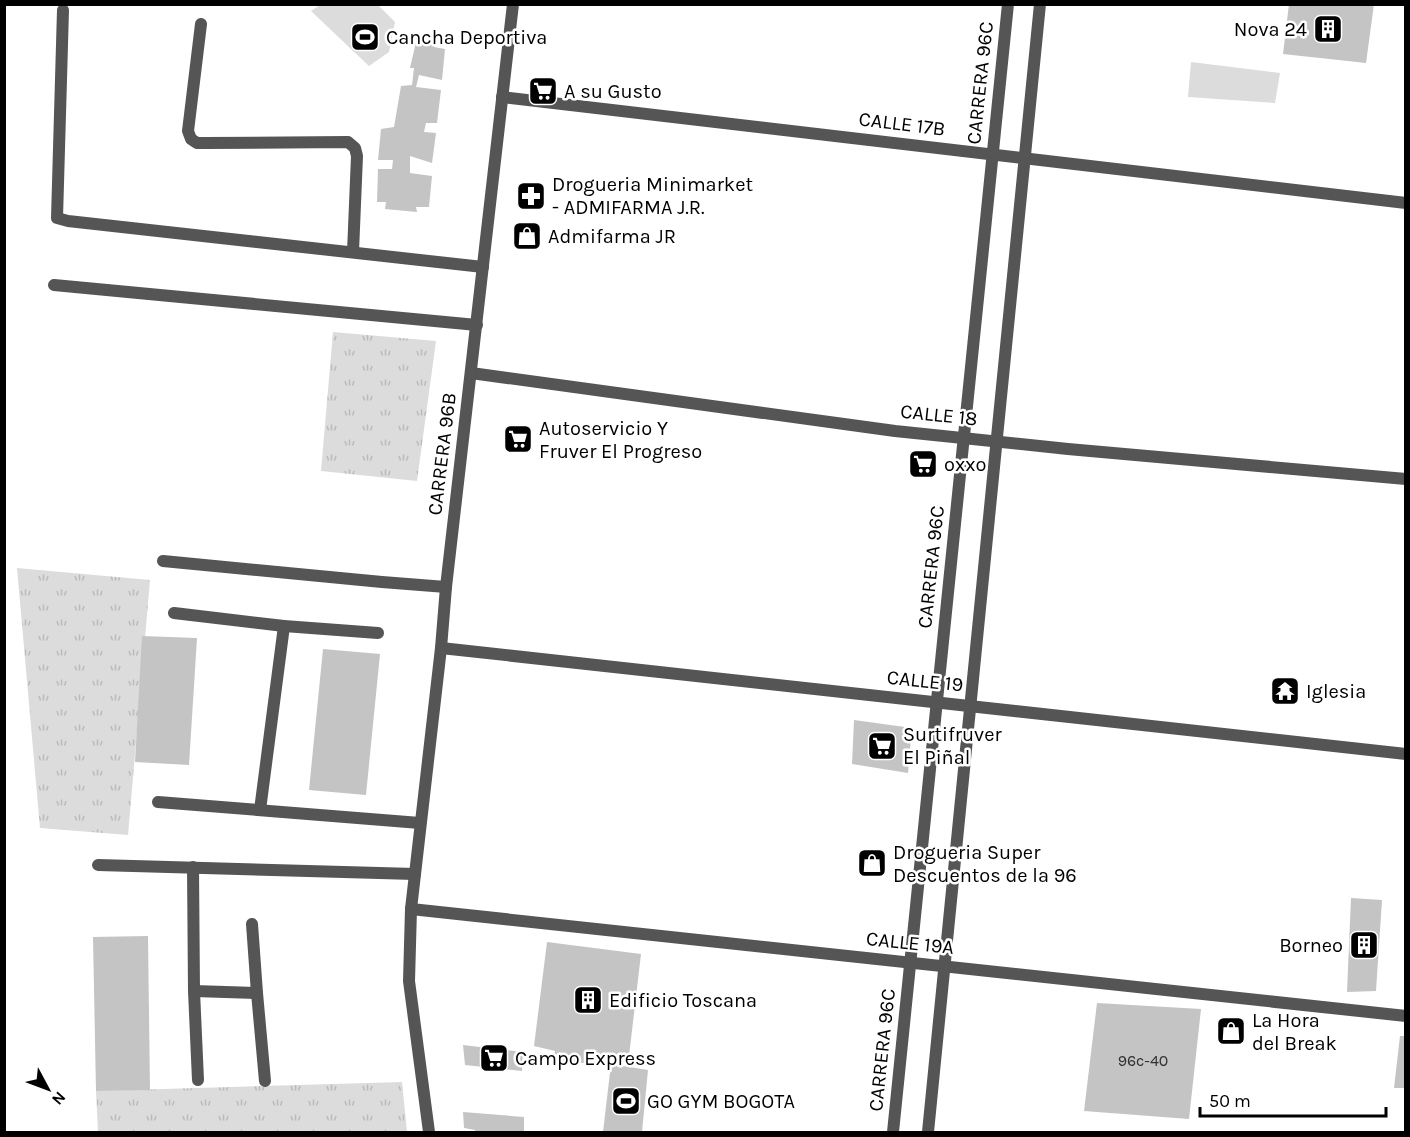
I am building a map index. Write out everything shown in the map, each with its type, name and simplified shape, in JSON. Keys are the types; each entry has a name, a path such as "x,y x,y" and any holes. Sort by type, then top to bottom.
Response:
{"street":[{"name":"CARRERA 96B","path":"429,1132 409,981 411,909 513,4"},
{"name":"CARRERA 96C","path":"893,1132 1008,4"},
{"path":"928,1132 1040,4"},
{"path":"63,10 57,218 483,267"},
{"path":"201,24 188,131 191,139 204,143 348,142 355,148 357,156 353,252"},
{"name":"CALLE 17B","path":"502,97 1406,202"},
{"path":"54,285 477,325"},
{"name":"CALLE 18","path":"471,373 895,431 1406,479"},
{"path":"163,561 446,587"},
{"path":"174,613 284,626 378,633"},
{"path":"260,810 284,626"},
{"name":"CALLE 19","path":"441,648 1406,754"},
{"path":"158,802 420,823"},
{"path":"98,865 415,874"},
{"path":"193,867 194,991 198,1080"},
{"name":"CALLE 19A","path":"411,909 1406,1016"},
{"path":"252,924 265,1081"},
{"path":"194,991 257,993"}],"green space":[{"name":"Cancha Deportiva","path":"320,5 378,5 395,22 389,52 369,66 311,11"},
{"path":"1191,62 1280,73 1275,103 1188,97"},
{"path":"333,332 436,341 417,481 321,471"},
{"path":"17,568 150,580 128,835 40,828"},
{"path":"402,1082 407,1132 98,1132 96,1091"}],"building":[{"name":"Nova 24","path":"1289,4 1374,4 1366,63 1283,54"},
{"path":"417,38 435,42 434,47 445,49 442,80 419,75 416,87 441,90 437,123 426,123 424,132 436,133 432,163 410,156 410,173 432,176 429,207 416,207 417,212 385,209 386,202 377,202 378,169 392,169 393,160 378,160 381,129 394,127 401,86 412,85 414,68 410,68"},
{"path":"142,636 197,638 189,765 135,762"},
{"path":"323,649 380,654 366,795 309,790"},
{"name":"Surtifruver El Piñal","path":"854,720 912,728 908,773 852,764"},
{"name":"Borneo","path":"1351,898 1382,900 1376,991 1347,992"},
{"path":"148,936 150,1090 96,1091 93,937"},
{"name":"Edificio Toscana","path":"547,942 641,954 629,1056 607,1056 604,1065 553,1060 555,1051 534,1046"},
{"path":"1097,1003 1201,1009 1189,1119 1084,1111"},
{"path":"1400,1036 1406,1036 1406,1088 1394,1088"},
{"name":"Campo Express","path":"463,1045 523,1052 522,1071 465,1065"},
{"name":"GO GYM BOGOTA","path":"611,1064 648,1070 642,1132 603,1132"},
{"path":"463,1112 524,1117 524,1132 475,1132 475,1130 464,1128"}],"place":[{"name":"Nova 24","path":"1328,29"},
{"name":"Cancha Deportiva","path":"365,37"},
{"name":"A su Gusto","path":"543,91"},
{"name":"Drogueria Minimarket - ADMIFARMA J.R.","path":"531,196"},
{"name":"Admifarma JR","path":"527,236"},
{"name":"Autoservicio Y Fruver El Progreso","path":"518,439"},
{"name":"oxxo","path":"923,464"},
{"name":"Iglesia","path":"1285,691"},
{"name":"Surtifruver El Piñal","path":"882,746"},
{"name":"Drogueria Super Descuentos de la 96","path":"872,863"},
{"name":"Borneo","path":"1364,945"},
{"name":"Edificio Toscana","path":"588,1000"},
{"name":"La Hora del Break","path":"1231,1031"},
{"name":"Campo Express","path":"494,1058"},
{"name":"GO GYM BOGOTA","path":"626,1101"}]}
